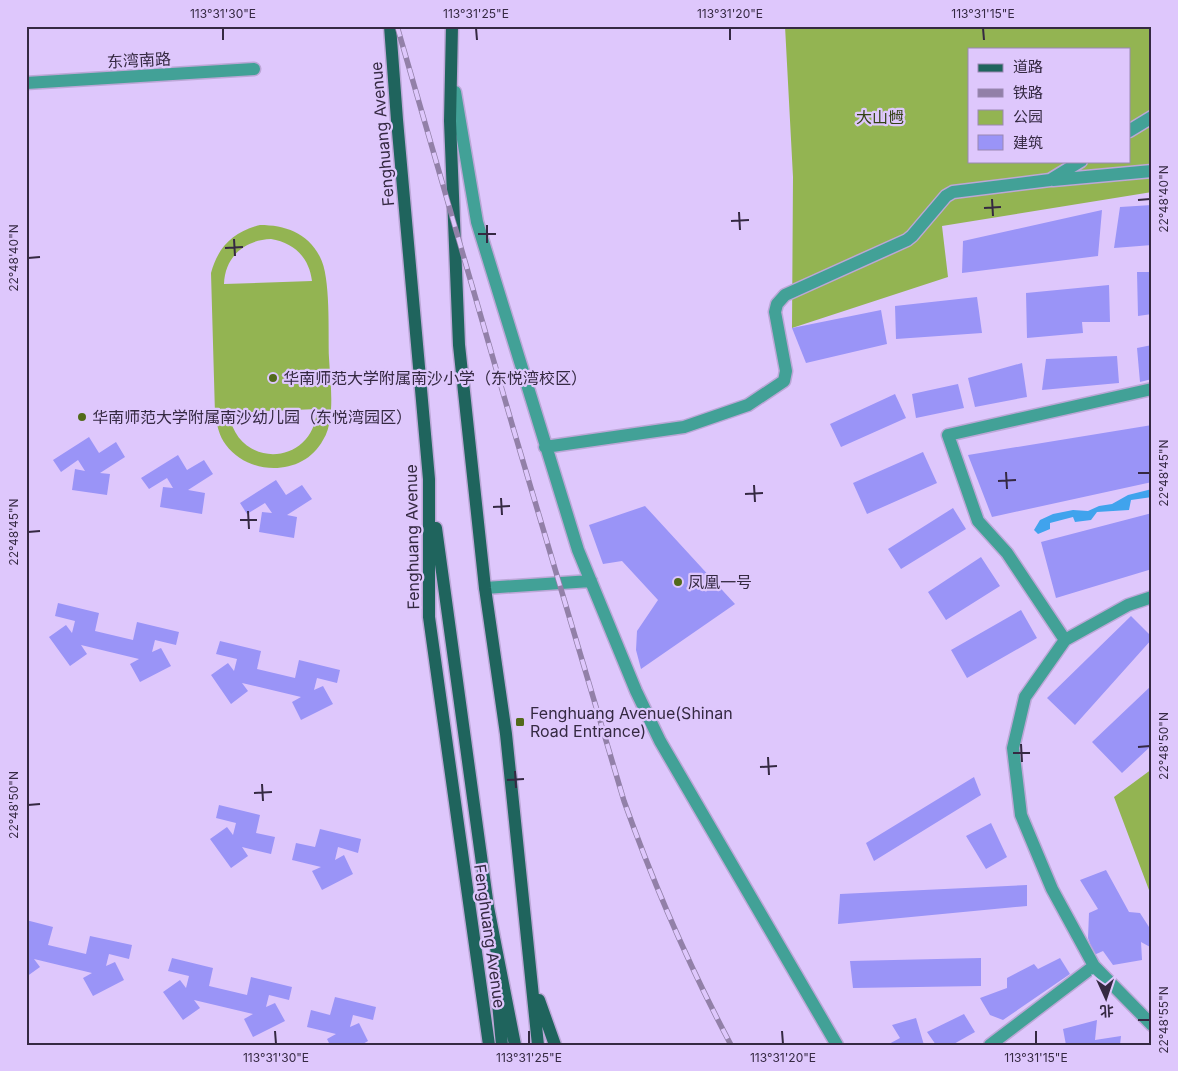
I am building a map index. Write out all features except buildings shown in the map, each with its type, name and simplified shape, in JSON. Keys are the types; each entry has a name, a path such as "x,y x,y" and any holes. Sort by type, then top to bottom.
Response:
{"main road":[{"name":"Fenghuang Avenue","path":"390,26 396,120 429,479 429,617 490,1045"},
{"path":"452,26 450,121 459,345 485,588 506,734 538,1045"},
{"path":"429,479 488,907 502,1045"},
{"path":"488,907 515,1045"},
{"path":"532,983 555,1045"}],"street":[{"path":"452,65 455,100 477,222 578,550 636,691 660,741 837,1045"},
{"name":"东湾南路","path":"26,83 254,69"},
{"path":"1130,130 1152,117"},
{"path":"1050,180 1079,162"},
{"path":"546,447 684,428 748,405 784,381 786,371 775,312 777,304 785,295 907,240 946,196 953,192 1152,170"},
{"path":"1065,640 1007,552 978,521 948,435 1152,389"},
{"path":"485,588 591,581"},
{"path":"1152,596 1128,605 1065,640 1025,698 1013,748 1021,815 1052,889 1094,966 1152,1025"},
{"path":"990,1045 1094,966"}],"green space":[{"name":"大山乸","path":"785,26 1152,26 1152,192 942,226 948,277 792,328 793,177"},
{"path":"269,225 287,229 302,236 320,257 326,278 331,396 328,430 314,452 290,466 276,468 262,467 249,463 236,455 222,438 215,414 211,273 222,248 234,236 250,228","holes":["271,239 287,244 299,252 308,265 312,281 224,284 228,266 238,252 252,243","317,409 313,428 303,442 290,451 275,454 260,452 246,445 235,432 229,413"]},
{"path":"1152,769 1152,898 1114,797"}],"water":[{"path":"1152,489 1152,497 1131,500 1129,510 1097,512 1091,520 1075,522 1073,517 1050,523 1050,529 1038,534 1034,530 1040,520 1053,514 1073,510 1088,511 1099,506 1112,504 1128,495"}],"railway":[{"path":"397,26 514,431 624,801 673,925 731,1045"}],"place":[{"name":"华南师范大学附属南沙小学（东悦湾校区）","path":"273,378"},
{"name":"华南师范大学附属南沙幼儿园（东悦湾园区）","path":"82,417"},
{"name":"凤凰一号","path":"678,582"},
{"name":"Fenghuang Avenue(Shinan Road Entrance)","path":"520,722"}]}
